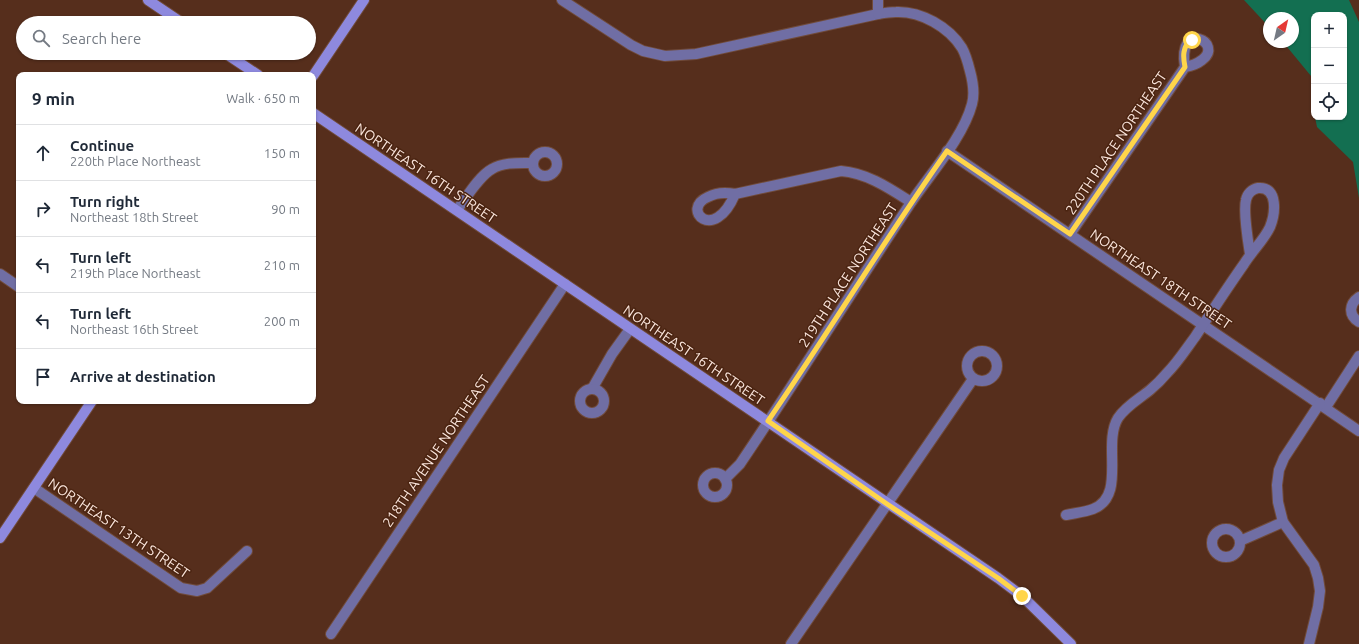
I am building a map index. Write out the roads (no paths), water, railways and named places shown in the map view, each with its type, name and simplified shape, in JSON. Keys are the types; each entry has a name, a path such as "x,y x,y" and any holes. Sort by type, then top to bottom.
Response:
{"street":[{"path":"148,0 172,16"},
{"path":"316,72 364,0"},
{"name":"219TH PLACE NORTHEAST","path":"562,0 631,45 643,51 665,56 696,54 878,14 896,12 910,13 928,18 954,37 968,60 972,77 973,94 972,106 967,119 740,464 725,479"},
{"path":"878,0 878,14"},
{"path":"236,60 254,72"},
{"name":"220TH PLACE NORTHEAST","path":"1070,234 1185,67"},
{"name":"NORTHEAST 16TH STREET","path":"316,115 998,578 1022,596 1071,644"},
{"name":"NORTHEAST 18TH STREET","path":"947,151 1323,405 1359,431"},
{"path":"457,210 483,176 491,169 500,165 532,163"},
{"path":"735,194 812,177 845,172 862,175 911,202"},
{"path":"1066,515 1092,509 1099,506 1106,499 1110,492 1112,483 1111,437 1118,417 1126,408 1151,390 1168,373 1203,325 1250,254 1266,234 1272,219 1274,199 1270,192 1263,188 1254,189 1246,199 1247,238 1250,254"},
{"path":"0,274 16,285"},
{"name":"218TH AVENUE NORTHEAST","path":"330,634 565,284"},
{"path":"1359,297 1354,300 1351,309 1354,318 1359,322"},
{"path":"592,389 612,354 630,328"},
{"path":"1309,644 1318,607 1320,591 1318,578 1314,565 1283,522 1278,502 1277,485 1279,470 1284,458 1359,356"},
{"path":"791,644 973,378"},
{"path":"0,538 90,404"},
{"name":"NORTHEAST 13TH STREET","path":"34,488 181,588 197,591 207,588 247,551"},
{"path":"1240,541 1283,522"}]}
